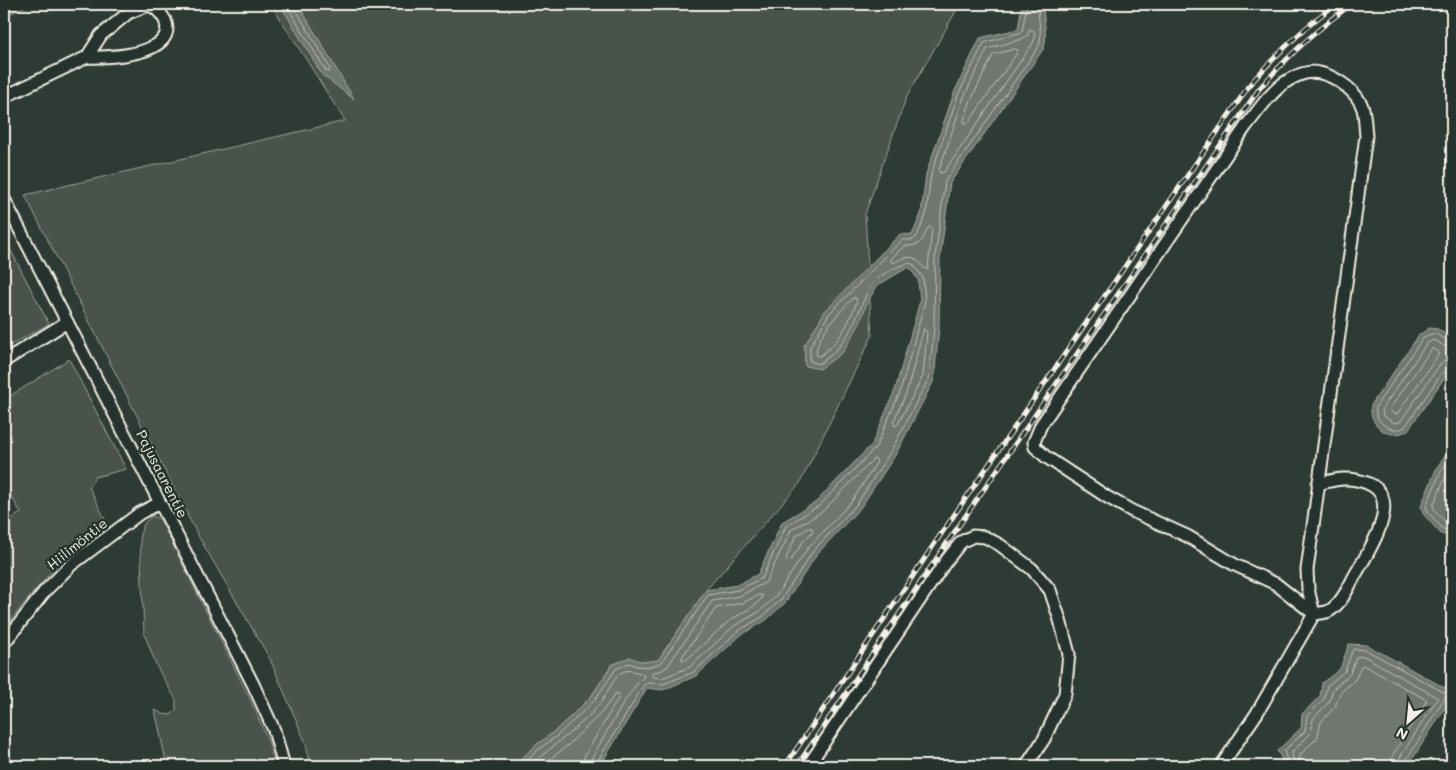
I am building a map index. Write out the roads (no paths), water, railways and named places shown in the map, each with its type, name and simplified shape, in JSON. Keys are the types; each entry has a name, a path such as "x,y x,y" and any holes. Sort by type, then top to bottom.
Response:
{"street":[{"path":"4,98 87,57 104,57 153,48 161,43 166,32 163,16 156,8 148,5 128,13 101,35 87,57"},
{"path":"1221,766 1256,713 1314,614 1308,589 1307,570 1318,484 1366,136 1362,108 1354,93 1339,81 1320,73 1303,73 1285,82 1267,98 1246,126 1052,409 1038,431 1034,442 1035,447 1046,458 1107,497 1132,511 1187,536 1235,565 1276,584 1314,614 1330,610 1342,598 1373,544 1380,528 1384,511 1382,495 1378,489 1370,484 1350,478 1341,478 1318,484"},
{"name":"Pajusaarentie","path":"4,199 253,684 274,730 284,766"},
{"path":"4,361 67,322"},
{"name":"Hiilimöntie","path":"4,643 45,591 71,565 140,513 160,503"},
{"path":"808,766 946,561 961,542 973,536 985,537 1000,545 1032,569 1050,590 1069,654 1065,694 1044,739 1026,766"}],"water":[{"path":"280,4 298,4 354,99 322,75"},
{"path":"1022,4 1043,4 1044,48 950,183 940,259 939,328 934,380 896,454 861,507 817,554 785,603 765,621 741,635 696,676 663,690 647,688 600,766 514,766 590,698 612,665 630,657 644,662 658,660 706,590 737,585 758,574 782,522 816,502 872,444 895,390 920,301 918,280 909,267 878,285 868,301 859,325 843,352 820,369 805,366 804,346 825,311 900,234 912,235 921,214 926,174 954,93 980,38 1018,29"},
{"path":"1429,328 1438,329 1452,338 1452,367 1408,430 1401,433 1388,433 1382,430 1373,419 1371,405 1419,335"},
{"path":"1452,447 1452,537 1441,534 1424,515 1421,506 1437,467"},
{"path":"1349,644 1367,645 1445,688 1452,679 1452,697 1408,766 1277,766 1282,759 1277,751 1301,728 1302,714 1320,696 1322,683 1340,669"}],"railway":[{"path":"785,766 939,537 1251,83 1291,41 1336,4"},
{"path":"797,766 947,543 1259,89 1303,44 1352,4"}]}
